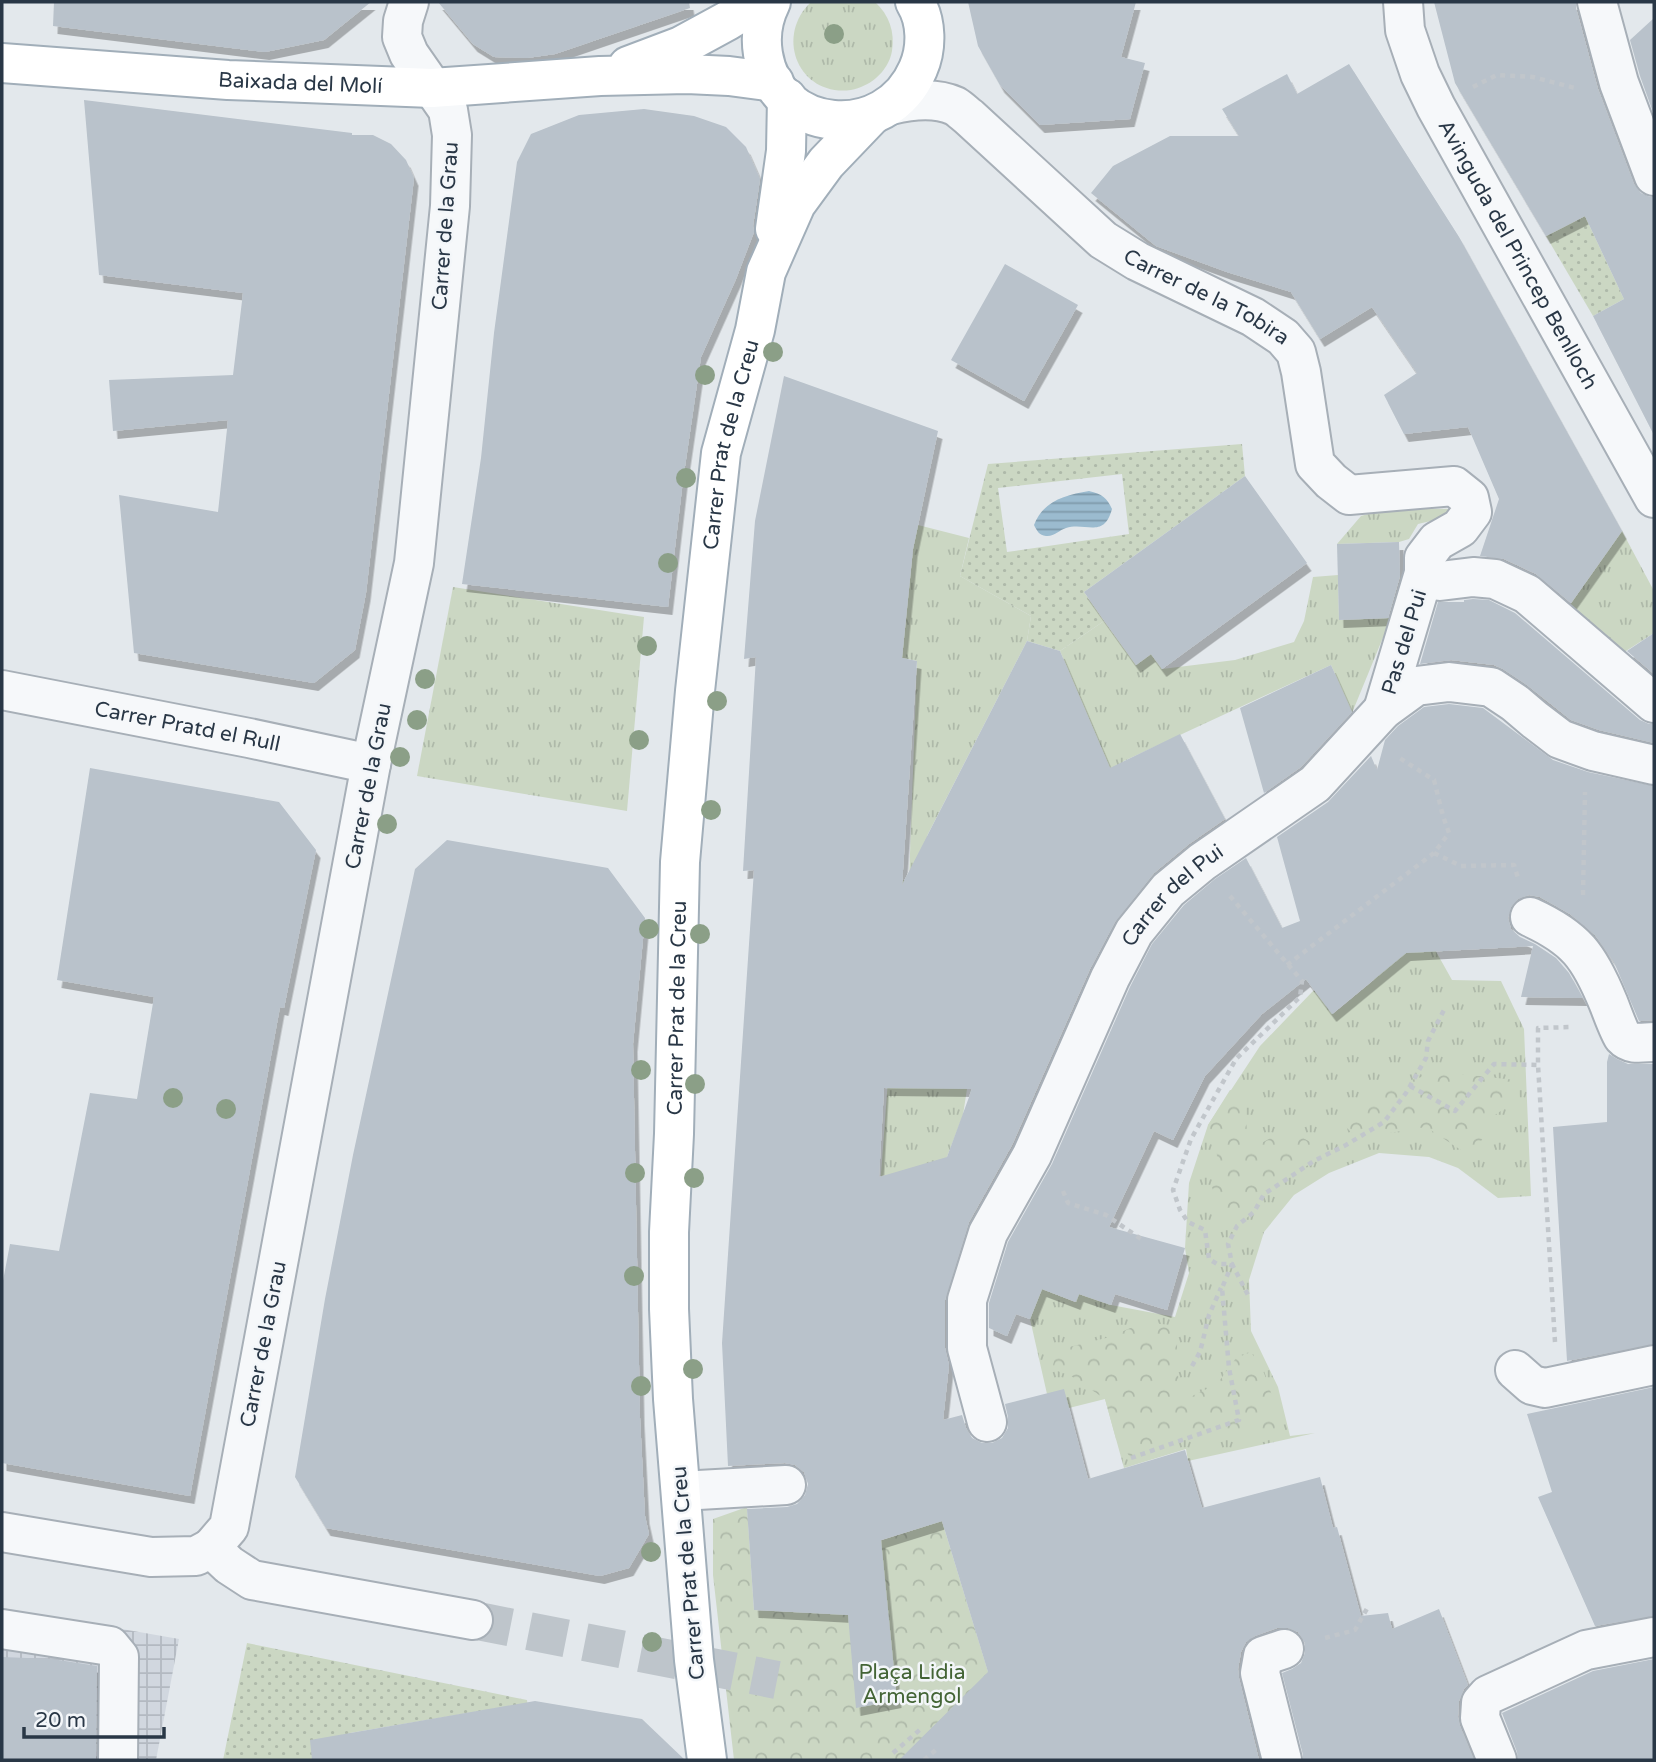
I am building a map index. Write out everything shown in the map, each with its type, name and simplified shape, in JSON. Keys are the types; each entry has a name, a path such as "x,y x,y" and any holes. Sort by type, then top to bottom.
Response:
{"main road":[{"name":"Baixada del Molí","path":"600,76 681,46 758,2"},
{"path":"771,2 763,21 762,47 768,71 780,90 802,110 821,118 851,121 881,111"},
{"path":"770,261 796,204 826,163 904,93 914,78 922,61 922,17"},
{"name":"Baixada del Molí","path":"2,63 228,80 432,88 600,76 687,74 729,76 780,90"},
{"path":"770,261 786,151 780,90"},
{"name":"Carrer Prat de la Creu","path":"708,1760 694,1660 673,1399 669,1309 668,1233 674,1134 680,862 695,691 721,453 755,330 770,261"}],"street":[{"name":"Carrer de la Grau","path":"220,1557 229,1527 371,764 414,563 450,206 453,135 448,110 409,54 402,37 403,21 409,2"},
{"name":"Avinguda del Princep Benlloch","path":"1403,2 1405,30 1420,75 1436,107 1654,498"},
{"path":"1597,2 1626,102 1654,176"},
{"path":"922,17 949,93 969,117"},
{"path":"881,111 909,100 931,100 955,106 969,117"},
{"name":"Carrer de la Tobira","path":"969,117 1103,240 1137,261 1252,317 1283,337 1296,352 1315,464 1349,495 1454,486 1469,498 1472,512 1460,528 1437,541 1424,558 1424,573"},
{"path":"1424,573 1440,581 1473,577 1495,579 1527,594 1654,703"},
{"name":"Pas del Pui","path":"1383,710 1424,573"},
{"name":"Carrer del Pui","path":"987,1422 967,1348 967,1300 988,1233 1045,1168 1110,978 1134,932 1168,890 1202,862 1315,785 1383,710 1416,686 1449,682 1491,687 1560,738 1593,751 1654,765"},
{"name":"Carrer Pratd el Rull","path":"2,690 371,764"},
{"path":"1530,917 1553,927 1579,948 1597,974 1623,1037 1634,1043 1654,1042"},
{"path":"1515,1370 1532,1385 1545,1388 1654,1365"},
{"path":"681,1491 786,1485"},
{"path":"2,1532 152,1557 220,1557 252,1580 473,1620"},
{"path":"2,1629 110,1646 119,1657 118,1760"},
{"path":"1497,1760 1480,1718 1480,1703 1488,1695 1586,1650 1654,1637"},
{"path":"1282,1760 1259,1673 1263,1656 1284,1648"}],"path":[{"path":"1436,107 1497,75 1533,77 1626,102"},
{"path":"1583,907 1585,769 1593,751"},
{"path":"1287,965 1434,853 1449,833 1434,780 1396,756"},
{"path":"1434,853 1461,866 1514,864 1530,917"},
{"path":"1202,862 1302,981 1300,997 1236,1059 1191,1139 1173,1190 1180,1210 1188,1222 1205,1230 1209,1259 1217,1264 1232,1264"},
{"path":"1250,1299 1232,1264 1228,1244 1237,1227 1254,1212 1264,1194 1314,1160 1384,1122 1426,1058 1428,1041 1444,1010"},
{"path":"1557,1386 1538,1028 1618,1026"},
{"path":"1410,1086 1455,1111 1494,1064 1538,1065"},
{"path":"1045,1168 1068,1203 1106,1216 1141,1239"},
{"path":"1192,1366 1200,1352 1209,1315 1232,1264"},
{"path":"1131,1458 1239,1420 1229,1368 1222,1288"},
{"path":"1284,1648 1355,1630 1369,1605"},
{"path":"893,1754 923,1727"},
{"path":"925,1760 937,1749"}],"shaded area":[{"path":"2,1608 179,1639 156,1760 2,1760"}],"green space":[{"path":"811,2 875,2 880,7 890,24 893,44 888,63 876,78 851,90 833,90 818,84 806,74 798,62 794,32 800,16"},
{"path":"1585,216 1624,299 1593,316 1546,236"},
{"path":"1242,444 1245,476 1084,592 1104,621 1060,651 1027,641 1031,616 960,576 988,464","holes":["1122,474 1129,534 1007,552 998,488"]},
{"path":"1389,508 1453,509 1452,516 1418,524 1409,539 1399,542 1337,544 1361,516"},
{"path":"918,525 969,538 960,576 1031,616 1027,641 927,836 937,844 967,1089 963,1115 947,1157 876,1240 903,880 909,881 917,661 902,658"},
{"path":"1622,531 1654,591 1654,633 1615,658 1565,612"},
{"path":"1338,575 1339,620 1391,618 1352,713 1331,665 1124,761 1112,773 1060,651 1104,621 1136,665 1151,654 1162,669 1235,660 1294,642 1304,621 1313,577"},
{"path":"453,587 644,617 627,811 417,776"},
{"path":"1429,939 1452,980 1501,981 1524,1029 1531,1196 1498,1198 1458,1168 1429,1157 1379,1153 1329,1173 1294,1195 1264,1232 1249,1280 1251,1331 1278,1387 1290,1436 1315,1433 1188,1461 1186,1449 1124,1468 1105,1399 1069,1408 1047,1394 1030,1319 1042,1289 1075,1302 1079,1294 1111,1305 1175,1317 1189,1273 1185,1248 1189,1183 1208,1125 1260,1046 1314,990 1333,1014 1374,980 1370,975"},
{"path":"1450,1064 1461,1074 1515,1080 1520,1098 1492,1117 1482,1140 1464,1152 1426,1127 1358,1138 1339,1121 1395,1085 1428,1075"},
{"path":"1230,1090 1244,1092 1247,1132 1256,1146 1287,1129 1312,1143 1314,1161 1269,1191 1254,1212 1237,1226 1219,1209 1212,1187 1217,1155 1208,1125"},
{"path":"1144,1322 1178,1326 1176,1368 1184,1400 1217,1384 1236,1358 1251,1352 1264,1373 1283,1427 1260,1437 1229,1437 1197,1429 1131,1458 1116,1439 1105,1399 1071,1376 1052,1369 1057,1350 1110,1337"},
{"name":"Plaça Lidia Armengol","path":"747,1507 754,1610 876,1616 870,1544 942,1521 1015,1760 734,1760 713,1575 713,1519"},
{"path":"247,1643 527,1700 533,1760 507,1760 498,1708 350,1733 346,1760 223,1760"}],"water":[{"path":"1089,491 1104,497 1112,509 1104,524 1094,528 1066,528 1049,536 1037,531 1034,525 1049,505 1063,497"}],"building":[{"path":"54,2 371,2 324,40 265,52 53,26"},
{"path":"438,2 689,2 690,8 555,54 527,58 494,57 473,44"},
{"path":"968,2 1136,2 1121,57 1145,63 1130,119 1040,125 1000,85 978,46"},
{"path":"1434,2 1576,2 1598,89 1634,184 1641,193 1654,197 1654,435 1593,316 1624,299 1585,216 1546,236 1455,83"},
{"path":"1654,18 1654,115 1630,40"},
{"path":"1349,64 1459,237 1622,531 1571,603 1536,574 1504,559 1480,556 1499,499 1468,427 1404,434 1384,395 1417,373 1372,307 1320,339 1291,292 1156,246 1091,193 1113,166 1170,136 1239,136 1222,109 1287,74 1297,94"},
{"path":"84,100 352,135 373,135 391,144 406,160 414,178 366,593 355,650 314,683 134,653 119,495 218,512 228,420 113,431 109,380 233,375 243,293 99,275"},
{"path":"644,109 694,116 726,127 746,147 760,179 754,232 701,357 668,607 462,584 481,458 494,333 517,162 531,134 579,115"},
{"path":"1005,264 1078,305 1024,401 951,360"},
{"path":"784,376 938,431 913,549 902,658 917,661 902,885 1027,641 1060,651 1110,768 1180,734 1225,819 1154,873 1115,922 1090,969 1012,1145 969,1222 945,1300 945,1348 949,1365 943,1420 962,1415 972,1438 982,1443 992,1443 1002,1438 1008,1428 1005,1404 1064,1389 1088,1479 1185,1450 1202,1508 1320,1477 1333,1528 1337,1527 1361,1616 1388,1613 1392,1629 1439,1609 1468,1685 1459,1701 1458,1717 1474,1760 1303,1760 1282,1673 1301,1663 1305,1643 1298,1632 1277,1628 1246,1642 1238,1669 1259,1760 899,1760 988,1672 942,1521 881,1540 897,1700 856,1708 848,1615 754,1610 747,1509 797,1504 805,1495 808,1484 804,1472 795,1465 785,1463 728,1466 722,1343 754,870 743,871 756,657 744,659 755,521","holes":["884,1088 972,1089 947,1157 879,1177"]},
{"path":"1245,476 1307,563 1162,669 1151,654 1136,665 1084,592"},
{"path":"1399,542 1400,576 1388,618 1339,620 1337,544"},
{"path":"1473,599 1489,600 1515,613 1640,720 1654,724 1654,743 1599,730 1571,720 1527,685 1494,665 1451,660 1420,664 1438,602 1464,602"},
{"path":"1654,633 1654,674 1627,651"},
{"path":"1331,665 1352,712 1301,767 1264,793 1240,708"},
{"path":"1449,704 1483,708 1553,760 1588,772 1654,786 1654,1020 1639,1021 1614,962 1595,935 1570,914 1540,897 1529,895 1518,899 1511,907 1508,918 1511,929 1556,958 1569,973 1583,998 1521,997 1533,946 1406,953 1332,1014 1306,979 1262,1014 1205,1076 1173,1140 1154,1131 1109,1227 1185,1248 1167,1310 1115,1294 1111,1305 1079,1294 1076,1302 1042,1289 1030,1319 1016,1314 1007,1336 989,1328 989,1303 1008,1242 1052,1164 1130,987 1152,944 1184,905 1246,858 1282,928 1300,921 1277,837 1328,802 1371,756 1377,770 1385,740 1398,726 1424,707"},
{"path":"90,768 279,802 316,850 284,1008 280,1007 190,1496 2,1463 2,1286 10,1244 59,1251 90,1093 137,1099 154,997 57,980"},
{"path":"447,840 608,868 645,918 633,1044 640,1418 645,1516 649,1534 629,1568 600,1576 326,1528 295,1477 353,1155 415,869"},
{"path":"1609,1054 1628,1064 1654,1064 1654,1344 1567,1361 1553,1127 1607,1122"},
{"path":"1654,1387 1654,1616 1595,1626 1538,1497 1552,1492 1527,1414"},
{"path":"2,1657 52,1659 97,1666 96,1760 2,1760"},
{"path":"1654,1659 1654,1760 1518,1760 1502,1713 1593,1671"},
{"path":"535,1701 642,1719 685,1760 312,1760 310,1740"}],"tunnel":[{"path":"473,1620 777,1680"}]}
